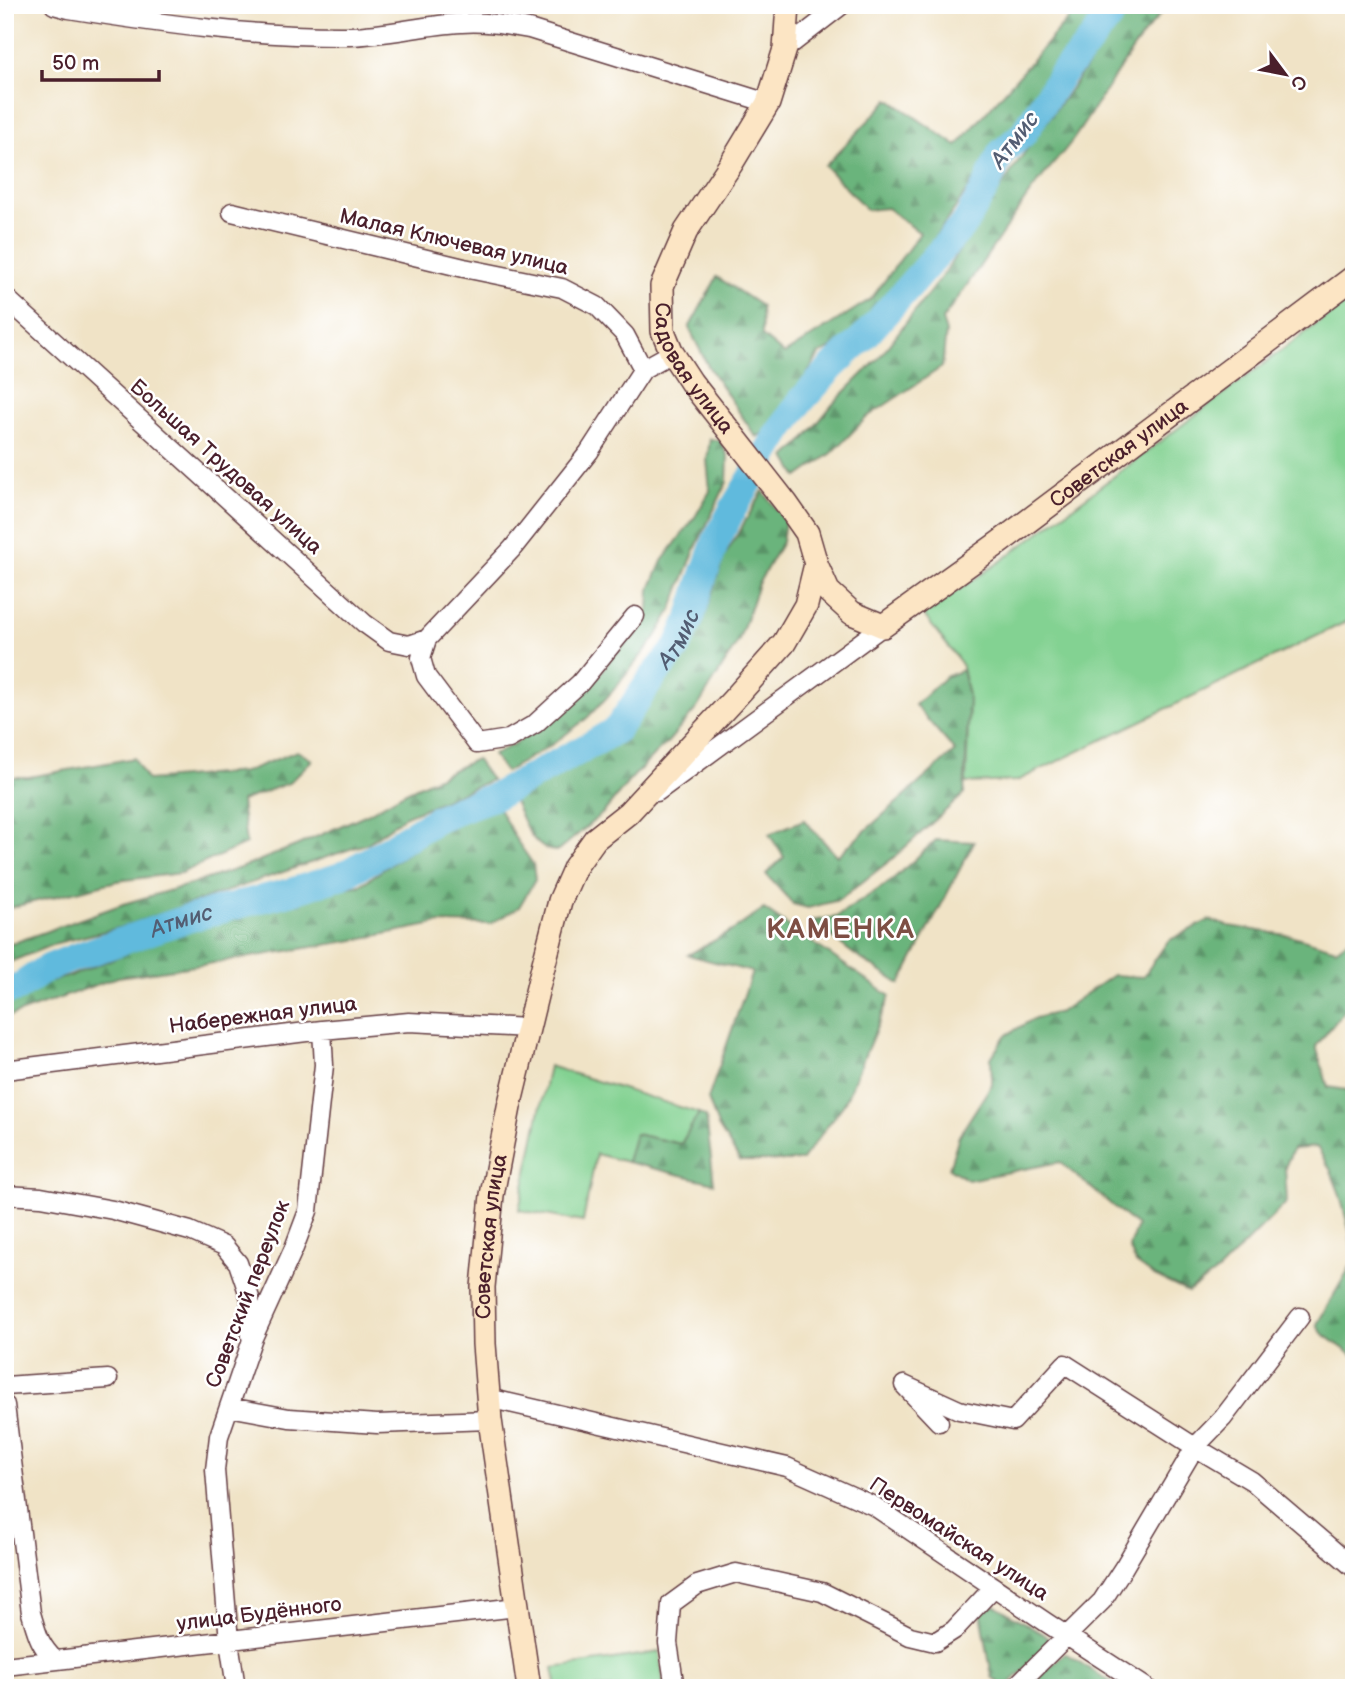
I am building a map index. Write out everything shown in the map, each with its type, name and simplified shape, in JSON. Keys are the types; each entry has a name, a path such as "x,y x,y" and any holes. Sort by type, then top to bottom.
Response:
{"main road":[{"name":"Садовая улица","path":"788,5 785,49 768,103 686,230 662,286 663,331 672,353 691,382 807,533 816,565"},
{"name":"Советская улица","path":"883,626 1354,276"},
{"name":"Советская улица","path":"529,1688 489,1409 483,1287 492,1195 509,1107 560,901 575,867 595,839 628,813 784,642 806,605 816,565"},
{"path":"816,565 828,591 844,606 852,613 883,626"}],"street":[{"path":"54,5 165,24 276,35 353,36 460,23 492,23 530,29 768,103"},
{"path":"785,49 842,5"},
{"name":"Малая Ключевая улица","path":"232,212 464,268 562,288 597,306 625,335 643,369"},
{"name":"Большая Трудовая улица","path":"5,297 364,623 389,641 409,645 427,639"},
{"path":"635,616 580,683 535,724 509,739 493,743 477,744 426,676 421,658 427,639 512,549 589,452 643,369 672,353"},
{"name":"Советская улица","path":"628,813 883,626"},
{"name":"Набережная улица","path":"5,1070 322,1030 410,1022 528,1028"},
{"name":"Советский переулок","path":"236,1688 229,1641 215,1470 219,1436 251,1340 294,1248 308,1211 324,1065 322,1030"},
{"path":"5,1195 41,1197 113,1210 190,1231 224,1246 238,1263 250,1298 251,1340"},
{"path":"1014,1688 1102,1601 1195,1447 1223,1418 1300,1317"},
{"path":"939,1422 904,1385 959,1410 1013,1420 1065,1364 1252,1481 1354,1568"},
{"path":"5,1386 108,1379"},
{"path":"5,1405 31,1613 39,1641 55,1660"},
{"name":"Советский переулок","path":"229,1407 289,1418 377,1424 489,1409"},
{"name":"Первомайская улица","path":"489,1409 787,1467 874,1506 1147,1688"},
{"path":"675,1688 668,1643 671,1604 697,1584 736,1573 822,1592 910,1636 936,1642 954,1630 994,1587"},
{"name":"улица Будённого","path":"5,1666 517,1607"}],"green space":[{"path":"1080,5 1102,5 914,267 874,318 853,335 819,355 774,428 756,437 708,366 689,328 717,277 761,306 762,336 784,354 871,299 920,233 887,208 867,210 825,166 889,99 957,146"},
{"path":"1131,5 1169,5 1130,54 1072,141 1030,192 942,320 946,332 942,367 867,417 832,453 798,477 786,457 877,360 945,272 1017,163"},
{"path":"1354,296 1354,618 1017,781 966,783 969,700 961,663 923,614 1001,561"},
{"path":"710,439 721,441 728,457 727,482 696,547 671,611 654,640 587,718 553,744 505,772 493,755 518,742 574,702 600,674 623,640 649,609 650,589 662,561 695,517 710,491 707,460"},
{"path":"763,491 785,521 782,542 758,584 739,640 697,708 604,812 558,851 541,846 524,824 513,799 541,781 598,753 630,727 702,625 724,557"},
{"path":"962,670 969,700 964,794 892,859 839,900 808,908 793,904 766,874 784,857 769,834 804,820 837,856 955,751 915,705 945,677"},
{"path":"297,751 312,760 289,783 241,801 246,844 181,873 117,881 5,909 5,777 29,777 134,758 147,780 244,772"},
{"path":"476,759 491,780 404,817 368,843 122,927 57,943 5,964 5,946 123,904 243,867 367,814"},
{"path":"495,801 533,864 535,880 519,907 490,924 440,923 349,941 118,977 5,1018 5,1000 12,1000 36,985 70,976 162,936 216,919 360,885 467,813"},
{"path":"936,840 974,842 900,984 855,955 811,921 836,917 891,881"},
{"path":"764,909 890,996 844,1104 801,1161 740,1161 718,1126 708,1099 752,972 688,955 732,931"},
{"path":"1209,920 1229,926 1293,936 1336,949 1354,935 1354,999 1316,1046 1328,1087 1354,1091 1354,1356 1322,1333 1317,1324 1353,1262 1350,1233 1339,1192 1317,1147 1293,1149 1285,1167 1287,1202 1218,1271 1188,1292 1154,1276 1136,1263 1129,1247 1137,1226 1060,1162 968,1180 949,1168 959,1136 992,1084 991,1058 1005,1036 1035,1018 1060,1012 1113,975 1143,977 1168,941"},
{"path":"549,1066 699,1113 681,1144 635,1134 627,1162 596,1154 583,1222 519,1210"},
{"path":"699,1113 706,1117 714,1183 627,1162 635,1134 681,1144"},
{"path":"995,1605 1054,1641 1005,1688 992,1677 981,1613"},
{"path":"660,1652 664,1688 557,1688 553,1668"},
{"path":"1065,1653 1120,1688 1030,1686"}],"waterway":[{"name":"Атмис","path":"5,991 18,988 45,969 180,921 341,876 437,819 498,795 617,729 652,678 677,648 691,617 716,541 780,431 801,401 867,334 965,223 986,187 1001,153 1023,134 1061,75 1117,5"}],"district":[{"name":"КАМЕНКА","path":"841,929"}]}
